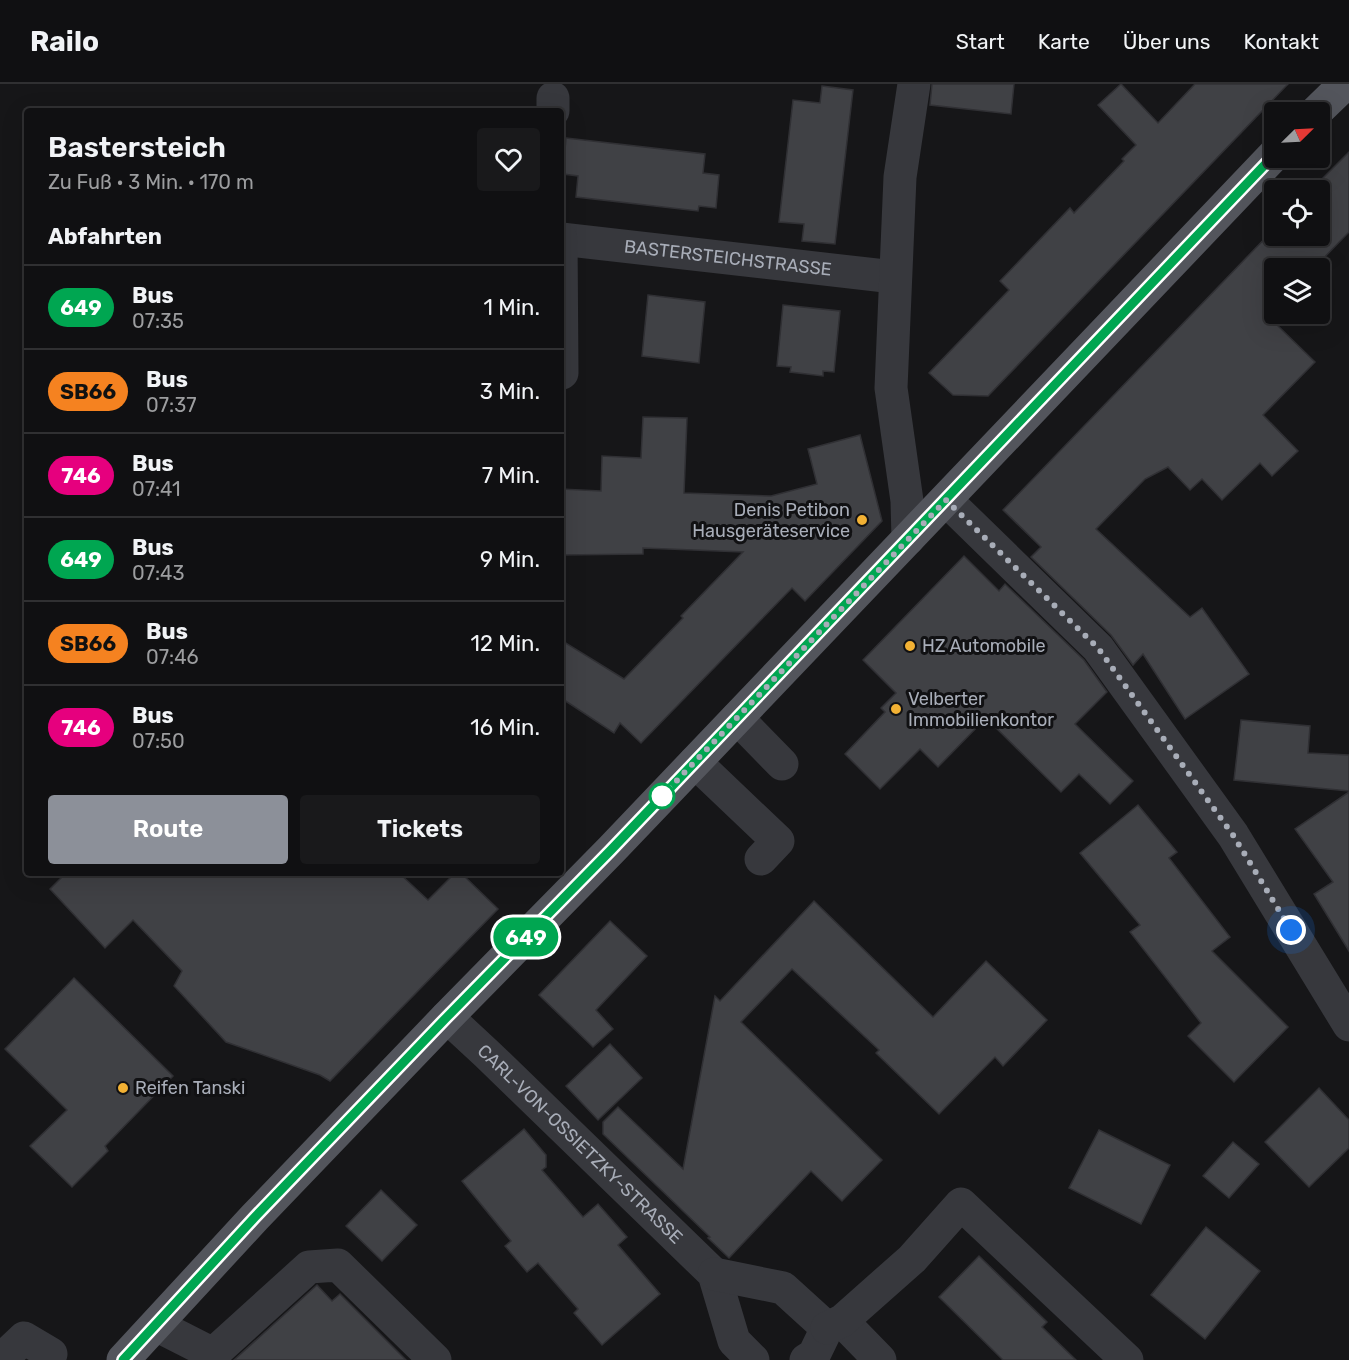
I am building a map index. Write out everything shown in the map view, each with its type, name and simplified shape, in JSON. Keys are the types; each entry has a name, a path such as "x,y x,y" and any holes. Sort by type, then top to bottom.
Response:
{"main road":[{"path":"1326,102 1345,84"},
{"path":"123,1360 255,1217 695,762 1264,165"}],"street":[{"path":"908,539 907,501 891,388 900,177 914,84"},
{"name":"BASTERSTEICHSTRASSE","path":"564,239 894,277"},
{"path":"946,500 1098,648 1233,835 1349,1025"},
{"path":"737,718 782,764"},
{"path":"695,762 778,841 761,859"},
{"name":"CARL-VON-OSSIETZKY-STRASSE","path":"447,1017 714,1274 734,1341 753,1360"},
{"path":"806,1360 814,1355 834,1325 912,1259 961,1204 1127,1360"},
{"path":"156,1325 213,1354 309,1267 338,1265 435,1360"},
{"path":"714,1274 783,1288 880,1360"},
{"path":"8,1353 24,1338 53,1358"}],"building":[{"path":"932,84 1014,84 1011,114 930,105"},
{"path":"1121,84 1158,123 1195,84 1288,84 1271,102 1264,102 1264,109 988,396 953,395 929,373 1009,290 1000,281 1070,208 1074,213 1124,161 1122,159 1136,145 1098,105"},
{"path":"822,86 853,90 835,244 802,241 804,224 779,222 793,100 820,103"},
{"path":"566,138 705,154 703,173 719,175 716,208 699,206 698,211 576,197 578,176 564,174"},
{"path":"1349,152 1349,232 1324,258 1264,258 1264,324 1276,324 1315,362 1263,415 1298,451 1272,476 1260,463 1222,500 1202,479 1190,490 1168,467 1145,479 1096,529 1190,617 1202,608 1249,674 1185,719 1143,654 1133,665 1111,635 1031,557 1041,547 1003,510 1264,239 1264,246 1330,246 1330,180 1321,180"},
{"path":"648,295 705,302 699,363 642,356"},
{"path":"783,305 840,311 834,372 823,371 823,376 790,372 791,367 777,366"},
{"path":"643,417 687,418 684,493 771,496 817,484 808,449 860,435 882,521 805,601 792,588 641,743 620,723 614,733 564,700 564,642 624,679 743,552 643,548 643,554 564,555 564,489 601,491 602,456 641,458"},
{"path":"964,556 999,591 1005,584 1084,660 1107,692 1075,724 1133,781 1110,804 1079,774 1061,792 986,718 938,767 920,749 880,789 845,754 885,712 881,708 896,693 863,660"},
{"path":"1241,720 1310,726 1308,753 1349,755 1349,791 1234,780"},
{"path":"1349,792 1349,951 1314,894 1333,882 1295,829"},
{"path":"1138,805 1177,852 1169,858 1230,937 1212,951 1288,1027 1234,1082 1188,1036 1201,1023 1130,932 1140,925 1080,853"},
{"path":"63,876 402,876 428,900 452,876 464,876 498,909 330,1081 320,1075 226,1042 174,986 182,971 133,920 105,948 50,889"},
{"path":"814,901 933,1017 986,961 1047,1020 1003,1066 995,1057 939,1114 876,1053 879,1050 792,969 741,1022 882,1160 842,1201 811,1171 729,1258 603,1134 603,1122 618,1107 683,1169 715,996 720,1001"},
{"path":"610,921 647,956 596,1010 613,1029 593,1047 539,995"},
{"path":"74,978 173,1076 105,1146 108,1151 72,1187 30,1146 67,1110 5,1049"},
{"path":"610,1044 642,1078 598,1120 566,1086"},
{"path":"1319,1088 1349,1120 1349,1148 1309,1187 1265,1142"},
{"path":"524,1129 546,1155 546,1167 542,1170 583,1217 598,1204 627,1237 618,1245 660,1294 602,1345 574,1313 578,1309 538,1263 527,1272 505,1246 511,1241 462,1181"},
{"path":"1099,1130 1170,1165 1141,1224 1069,1188"},
{"path":"1233,1142 1259,1164 1229,1198 1203,1176"},
{"path":"381,1190 417,1225 382,1261 346,1226"},
{"path":"1206,1227 1260,1271 1205,1339 1151,1295"},
{"path":"979,1256 1047,1322 1042,1327 1076,1360 1003,1360 939,1297"},
{"path":"317,1285 332,1301 340,1294 406,1360 234,1360"}],"bus line":[{"name":"649","path":"123,1360 255,1217 883,567 1107,328 1264,165"}],"place":[{"name":"Denis Petibon Hausgeräteservice","path":"862,520"},
{"name":"HZ Automobile","path":"910,646"},
{"name":"Velberter Immobilienkontor","path":"896,709"},
{"name":"Reifen Tanski","path":"123,1088"}],"route":[{"path":"662,796 946,500 1098,648 1233,835 1291,930"}]}
